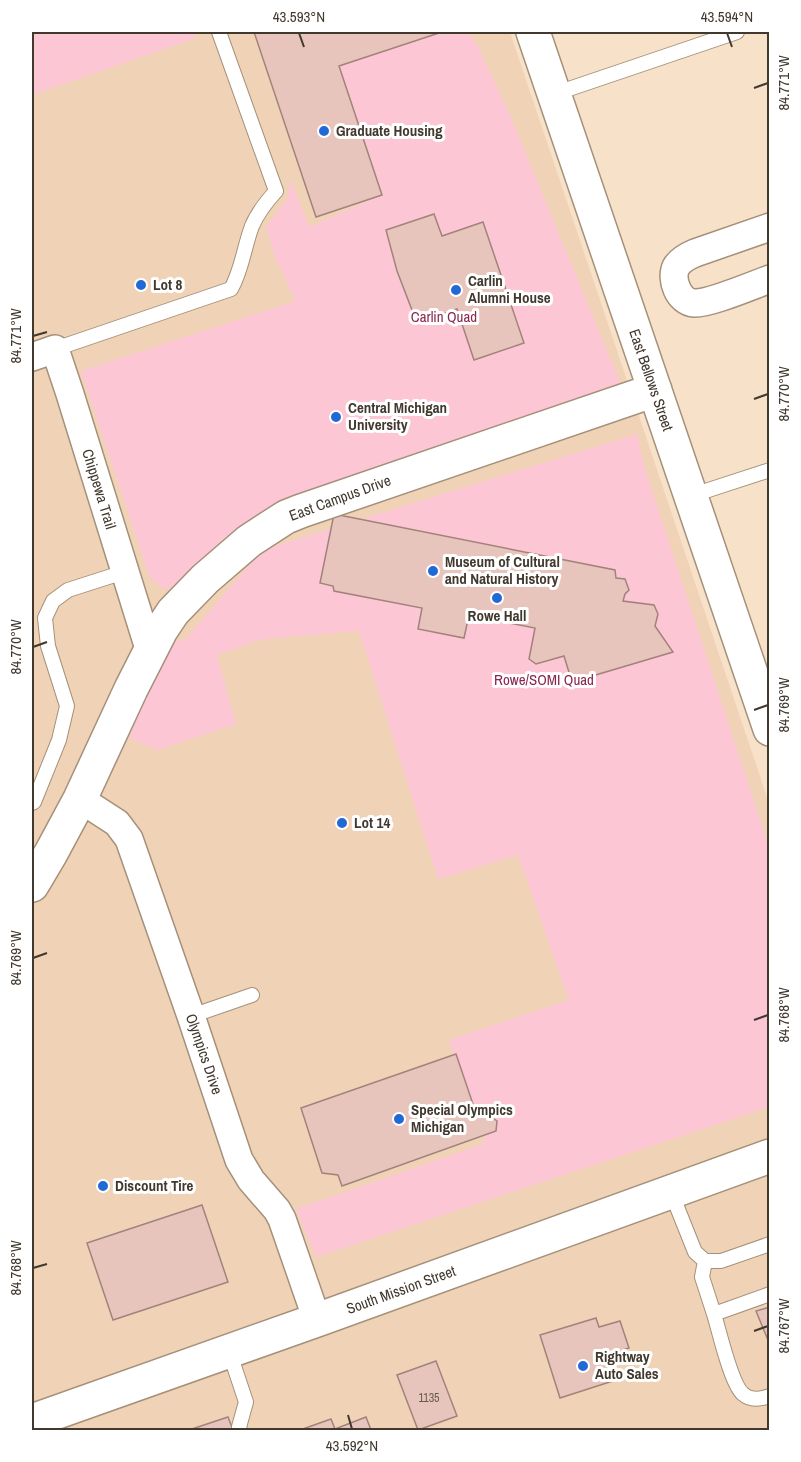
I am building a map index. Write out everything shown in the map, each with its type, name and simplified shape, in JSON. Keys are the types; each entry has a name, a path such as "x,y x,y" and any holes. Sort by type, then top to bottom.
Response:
{"street":[{"name":"East Bellows Street","path":"534,32 690,496 767,712"},
{"path":"770,227 686,257 676,266 675,278 682,299 692,303 711,300 770,279"},
{"name":"Chippewa Trail","path":"43,353 70,394 150,652"},
{"name":"East Campus Drive","path":"32,885 80,799 161,630 173,612 191,593 249,541 285,517 655,390"},
{"name":"Olympics Drive","path":"80,799 117,823 129,839 239,1160 250,1180 277,1210 282,1219 318,1320"},
{"name":"South Mission Street","path":"43,1422 229,1351 770,1156"}],"lane":[{"path":"43,353 231,289 237,279 253,225 276,191 219,32"},
{"path":"554,94 737,32"},
{"path":"690,496 770,470"},
{"path":"32,803 59,740 67,706 48,646 45,618 53,601 68,590 124,572"},
{"path":"191,1016 252,995"},
{"path":"671,1192 695,1252 705,1261 721,1261 770,1244"},
{"path":"705,1261 702,1277 725,1354 741,1393 752,1399 770,1396"},
{"path":"714,1314 770,1294"},
{"path":"229,1351 246,1402 240,1431"}],"shaded area":[{"name":"Central Michigan University","path":"32,32 510,32 769,803 769,1430 32,1430"}],"green space":[{"path":"193,32 196,38 32,95 32,33"},
{"name":"Carlin Quad","path":"442,32 468,32 477,44 509,113 627,399 329,501 165,590 150,578 81,371 295,301 278,266 266,227 287,200 291,179 309,227 382,195 339,66"},
{"name":"Rowe/SOMI Quad","path":"637,434 645,469 769,847 769,1107 316,1257 296,1209 486,1143 449,1040 569,1000 518,855 438,879 359,631 263,639 217,655 236,724 157,750 129,738 167,644 186,639 262,550"}],"building":[{"name":"Graduate Housing","path":"254,32 442,32 339,66 382,195 316,217"},
{"name":"Carlin Alumni House","path":"434,214 442,236 483,222 524,343 474,360 457,309 417,323 397,271 386,230"},
{"name":"Rowe Hall","path":"334,514 615,570 616,578 625,579 629,590 623,601 654,605 658,614 655,626 673,652 572,682 564,656 536,664 529,659 535,628 469,615 464,638 418,629 422,608 334,591 333,586 320,583"},
{"name":"Special Olympics Michigan","path":"456,1054 477,1116 487,1114 497,1121 496,1131 342,1186 338,1175 322,1173 301,1108"},
{"path":"202,1205 228,1282 113,1320 87,1243"},
{"path":"770,1307 770,1345 756,1311"},
{"name":"Rightway Auto Sales","path":"596,1318 599,1327 620,1321 629,1348 611,1354 619,1379 560,1398 540,1335"},
{"path":"436,1361 457,1416 418,1430 397,1375"},
{"path":"228,1417 233,1430 189,1430"},
{"path":"366,1417 371,1430 300,1430 331,1419 335,1429"}],"place":[{"name":"Graduate Housing","path":"324,131"},
{"name":"Lot 8","path":"141,285"},
{"name":"Carlin Alumni House","path":"456,290"},
{"name":"Central Michigan University","path":"336,417"},
{"name":"Museum of Cultural and Natural History","path":"433,571"},
{"name":"Rowe Hall","path":"497,598"},
{"name":"Lot 14","path":"342,823"},
{"name":"Special Olympics Michigan","path":"399,1119"},
{"name":"Discount Tire","path":"103,1186"},
{"name":"Rightway Auto Sales","path":"583,1366"}]}
